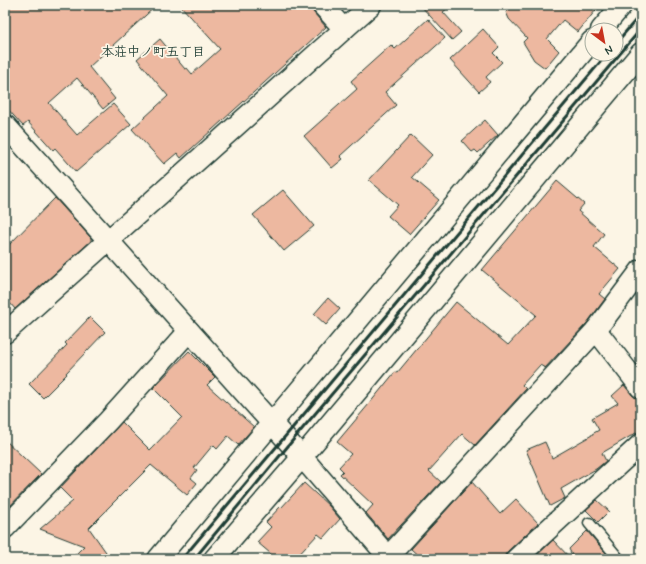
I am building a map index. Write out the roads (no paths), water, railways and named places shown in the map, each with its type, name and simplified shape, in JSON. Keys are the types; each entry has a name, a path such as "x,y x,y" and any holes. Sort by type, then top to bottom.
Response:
{"street":[{"path":"322,5 344,30"},
{"path":"5,333 371,5"},
{"path":"608,22 622,5"},
{"path":"158,559 584,51"},
{"path":"214,559 302,457 641,53"},
{"path":"5,125 302,457 388,558 596,330 641,270"},
{"path":"596,330 641,388"},
{"path":"5,528 108,421 189,331"},
{"path":"516,559 641,444"}],"lane":[{"path":"589,523 619,559"}],"railway":[{"path":"624,34 641,14"},
{"path":"194,559 641,29"},
{"path":"182,559 600,62"}],"district":[{"name":"本荘中ノ町五丁目","path":"153,52"}]}
